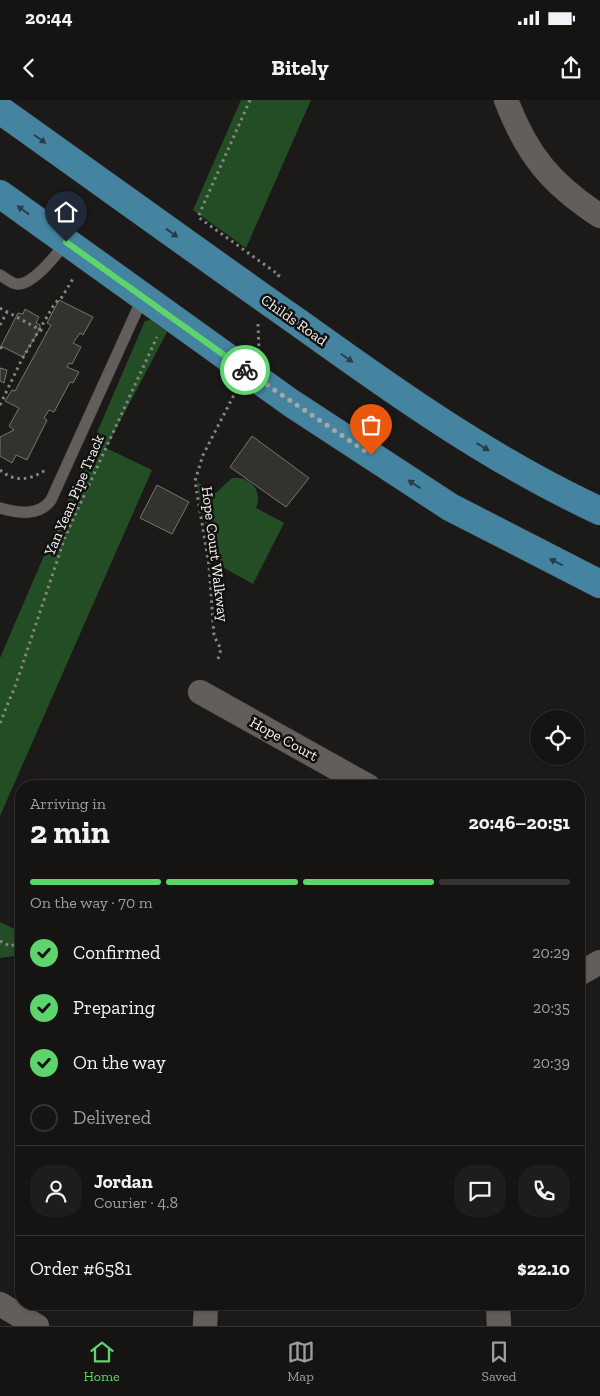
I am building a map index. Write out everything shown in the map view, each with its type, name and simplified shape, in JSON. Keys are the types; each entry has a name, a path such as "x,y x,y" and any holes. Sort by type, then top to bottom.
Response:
{"main road":[{"name":"Childs Road","path":"0,110 264,299 448,426 511,465 600,511"},
{"path":"0,194 143,297 242,382 291,403 450,507 600,584"}],"street":[{"path":"506,100 524,143 539,165 559,186 600,216"},
{"name":"Hope Court","path":"200,692 357,780"},
{"path":"585,971 600,962"},
{"path":"0,1304 37,1326"},
{"path":"205,1326 206,1310"},
{"path":"498,1310 499,1326"}],"lane":[{"path":"0,275 18,284 28,282 49,263 66,242"},
{"path":"0,508 22,513 37,511 51,500 143,297"}],"path":[{"name":"Hope Court Walkway","path":"218,659 221,649 214,636 209,565 194,481 212,434 242,382 260,358 258,310 279,275 198,217 250,100"},
{"path":"0,405 21,361 55,303 62,297 74,276"},
{"path":"0,308 46,332"},
{"path":"0,325 8,312"},
{"name":"Yan Yean Pipe Track","path":"0,723 16,684 65,538 157,337"},
{"path":"0,470 15,479 25,479 37,476 46,469 50,461"},
{"path":"1,942 10,946 15,945"}],"green space":[{"path":"241,100 311,100 246,248 193,210"},
{"path":"157,319 169,328 106,448 152,470 0,816 0,658 145,321"},
{"path":"232,478 244,479 249,482 258,495 256,508 284,523 253,584 213,562 197,482 216,493"},
{"path":"0,922 15,929 15,956 0,958"}],"building":[{"path":"59,300 93,317 83,335 80,333 73,343 81,347 72,364 69,363 67,367 79,372 73,383 70,382 54,412 49,410 44,418 47,420 27,460 16,455 12,463 0,456 0,437 14,430 9,426 19,408 5,401 12,390 15,391 51,325 47,323"},
{"path":"25,309 39,317 36,323 40,325 40,329 23,357 1,346 18,313 23,314"},
{"path":"0,368 7,370 4,383 0,381"},
{"path":"252,436 309,478 286,507 230,467"},
{"path":"157,485 189,502 172,534 140,518"}],"way so far":[{"path":"245,370 291,403 371,455"}],"route":[{"path":"66,242 245,370"}]}
